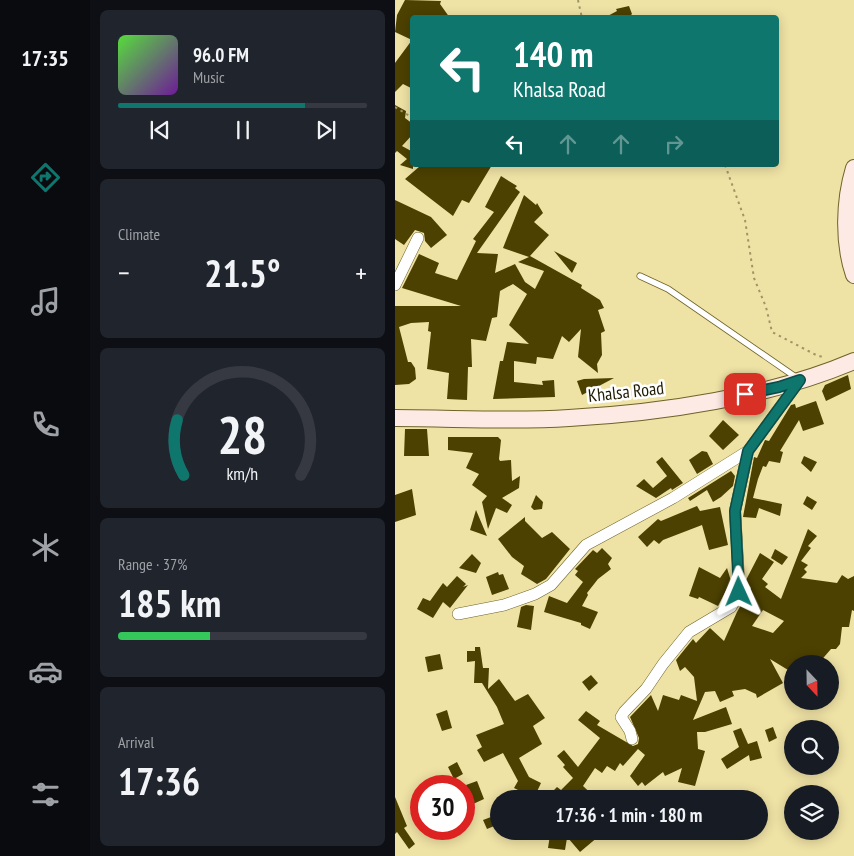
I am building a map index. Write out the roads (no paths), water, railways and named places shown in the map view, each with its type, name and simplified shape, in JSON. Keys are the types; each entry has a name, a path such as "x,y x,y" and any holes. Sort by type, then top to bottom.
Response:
{"main road":[{"path":"854,168 849,187 847,255 854,275"},
{"name":"Khalsa Road","path":"395,418 569,418 677,407 779,387 854,361"}],"street":[{"path":"395,285 418,238"},
{"path":"458,614 504,606 535,594 551,585 586,545 673,498 748,451 800,380"},
{"path":"632,739 630,731 621,718 624,712 646,689 689,632 731,607 739,592 735,511 748,451"}],"lane":[{"path":"640,276 668,289 800,380"}]}
